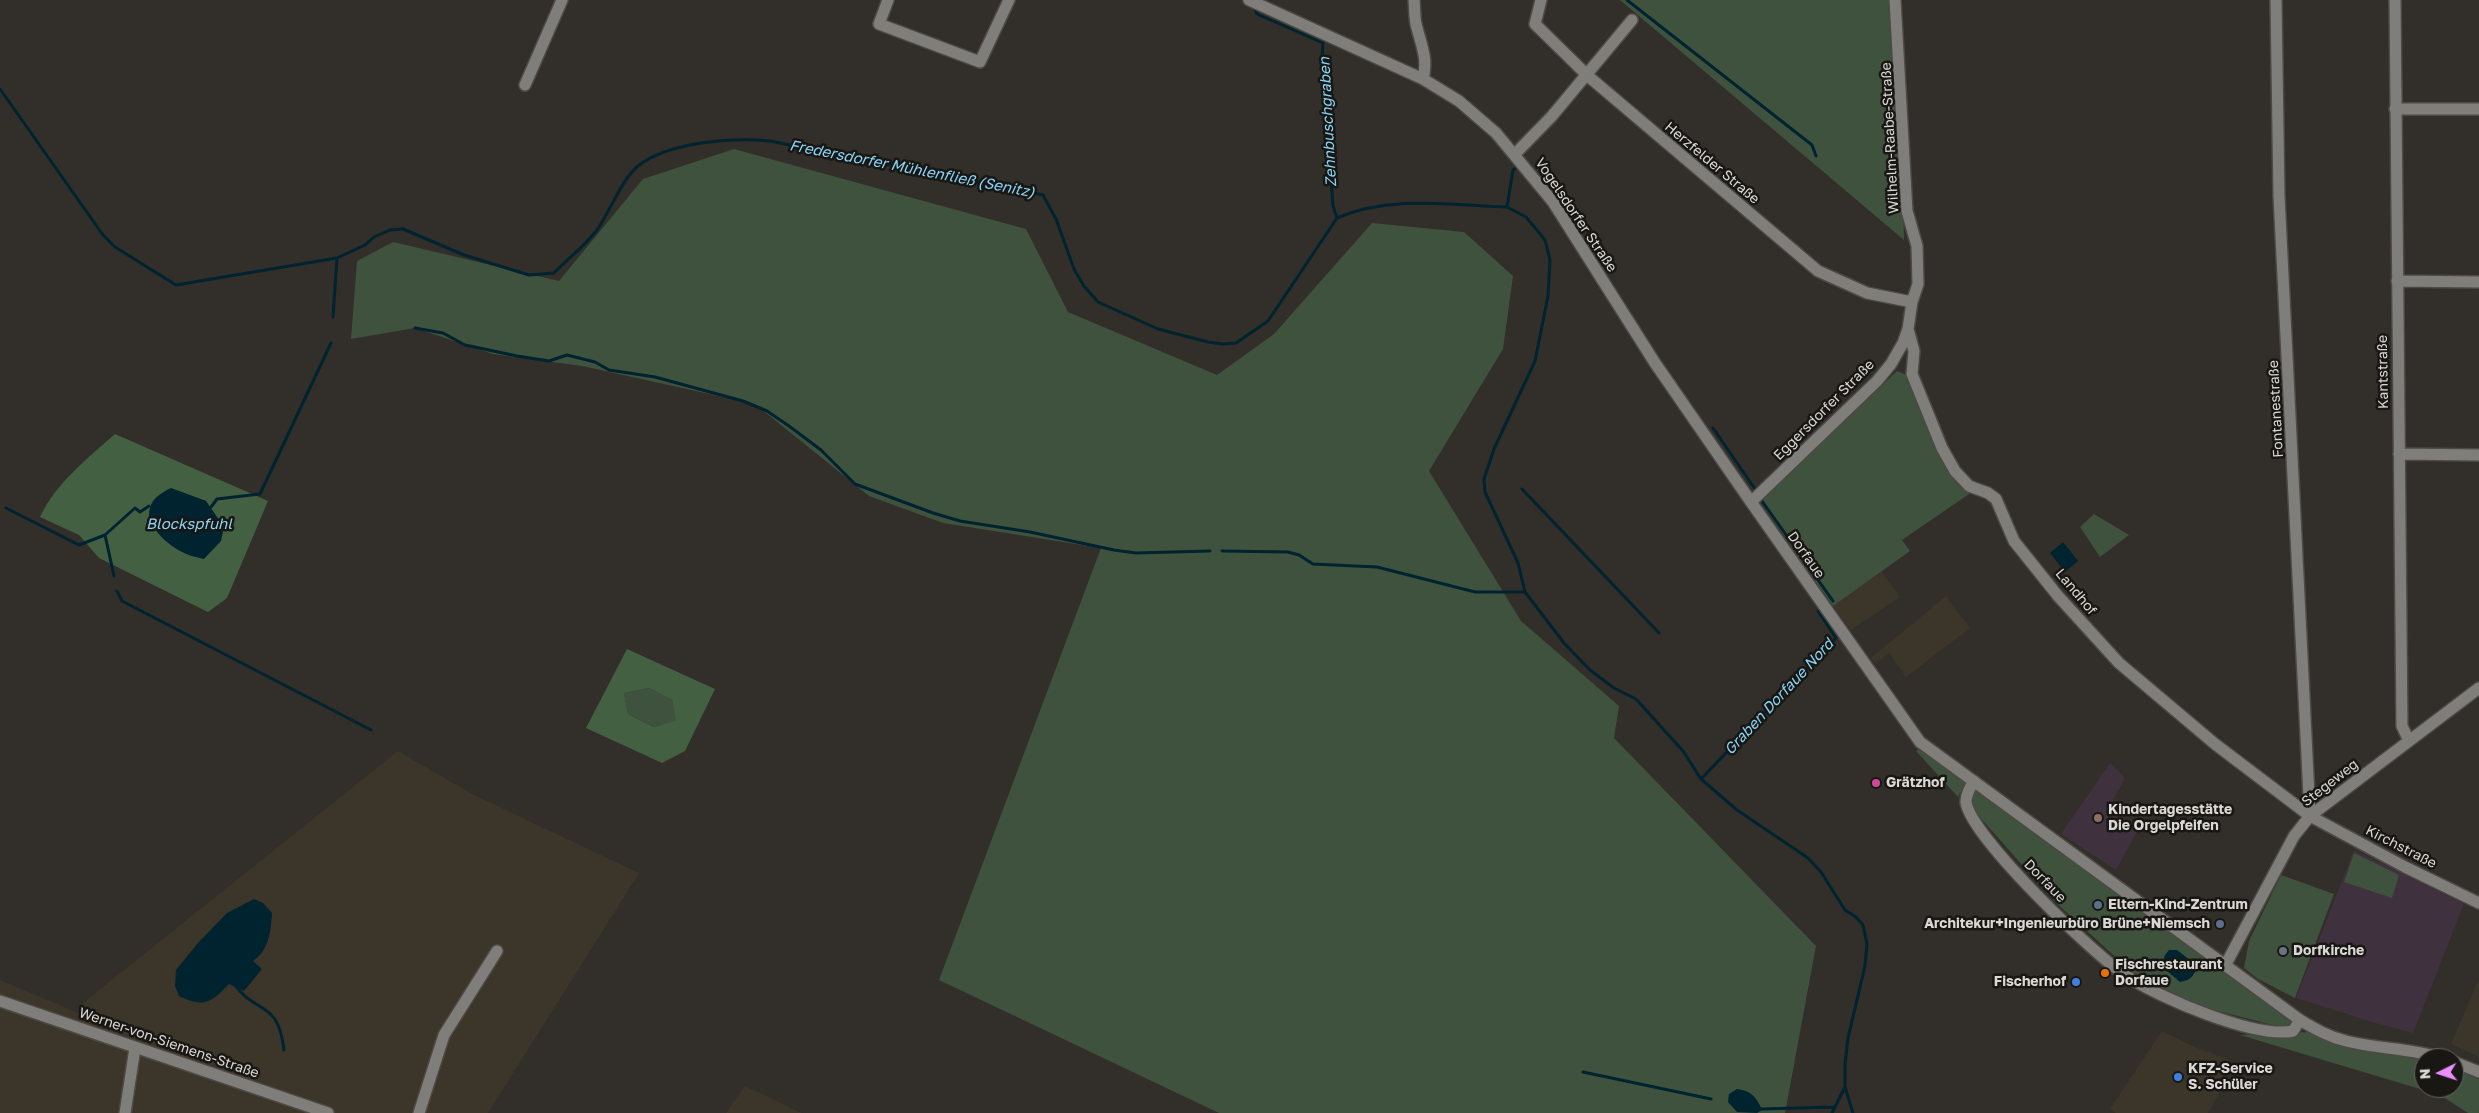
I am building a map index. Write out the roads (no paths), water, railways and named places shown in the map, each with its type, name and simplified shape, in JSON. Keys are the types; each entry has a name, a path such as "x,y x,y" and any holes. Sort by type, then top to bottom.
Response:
{"street":[{"path":"525,85 562,0"},
{"path":"888,0 878,24 916,40 980,62 1009,0"},
{"name":"Vogelsdorfer Straße","path":"1250,0 1423,79 1459,101 1478,116 1515,154 1553,202 1655,363 1751,502"},
{"path":"1414,0 1416,26 1424,52 1426,67 1423,79"},
{"name":"Herzfelder Straße","path":"1542,0 1535,24 1588,76 1818,271 1867,293 1912,302"},
{"name":"Wilhelm-Raabe-Straße","path":"1895,0 1907,211 1917,246 1918,284 1912,302"},
{"name":"Fontanestraße","path":"2276,0 2280,196 2310,816"},
{"name":"Kantstraße","path":"2395,0 2402,726 2409,741"},
{"path":"1515,154 1588,76 1632,20"},
{"path":"2395,109 2479,109"},
{"path":"2397,281 2479,282"},
{"name":"Eggersdorfer Straße","path":"1751,502 1877,381 1891,364 1908,329 1912,302"},
{"name":"Landhof","path":"1908,329 1914,351 1912,374 1942,448 1955,471 1968,486 1988,493 1996,499 2014,541 2063,602 2119,663 2215,744 2310,816"},
{"path":"2399,454 2479,455"},
{"name":"Dorfaue","path":"1751,502 1917,737 1933,752 2226,964 2300,1020 2322,1032 2346,1041 2414,1051"},
{"name":"Stegeweg","path":"2226,964 2294,836 2310,816 2479,688"},
{"name":"Dorfaue","path":"1974,781 1968,792 1966,803 1971,816 2004,859 2047,906 2127,977 2202,1014 2285,1032 2293,1030 2300,1020"},
{"name":"Kirchstraße","path":"2310,816 2405,867 2479,902"},
{"path":"419,1113 444,1035 497,951"},
{"name":"Werner-von-Siemens-Straße","path":"0,1000 328,1113"},
{"path":"125,1113 135,1048"},
{"path":"2464,1066 2479,1072"}],"water":[{"name":"Blockspfuhl","path":"171,488 206,501 224,527 221,541 204,559 186,554 173,547 156,531 151,522 149,513 152,504 159,496"},
{"path":"2063,542 2078,561 2065,572 2050,553"},
{"path":"254,899 263,903 272,913 270,933 266,946 253,961 262,969 244,991 229,984 217,996 207,1002 195,1002 179,996 175,986 176,970 197,944 227,913"},
{"path":"2169,950 2177,950 2191,961 2196,969 2194,975 2180,982 2166,970 2162,964"},
{"path":"1737,1089 1752,1095 1758,1101 1762,1110 1757,1113 1737,1112 1728,1102 1729,1094"}],"waterway":[{"path":"1627,0 1812,145 1816,156"},
{"name":"Zehnbuschgraben","path":"1255,9 1257,14 1323,43 1322,57 1333,206 1337,218"},
{"name":"Fredersdorfer Mühlenfließ (Senitz)","path":"0,89 103,235 115,247 176,285 337,258 365,245 374,237 390,230 403,229 464,255 529,275 554,273 597,230 626,179 638,166 666,151 683,146 738,140 770,141 1043,195 1056,219 1074,269 1084,286 1098,302 1158,329 1223,344 1236,343 1268,321 1337,218 1378,206 1421,203 1507,207 1526,217 1545,240 1550,260 1548,296 1535,361 1494,449 1484,479 1485,492 1518,563 1525,592 1564,643 1590,670 1614,688 1636,699 1683,751 1701,779 1737,810 1808,858 1821,872 1845,910 1856,917 1863,925 1867,944 1865,966 1848,1038 1845,1064 1845,1087 1853,1113"},
{"path":"1507,207 1513,170 1516,168"},
{"path":"333,317 337,258"},
{"path":"415,328 443,333 465,345 517,356 549,361 567,355 595,362 609,370 655,377 743,401 767,411 789,426 821,450 855,484 960,521 1030,532 1136,553 1210,551"},
{"path":"211,507 217,499 260,494 331,343"},
{"name":"Graben Dorfaue Nord","path":"1713,428 1755,489"},
{"path":"1522,489 1659,633"},
{"name":"Graben Dorfaue Nord","path":"1762,501 1833,601"},
{"path":"6,508 79,545 105,535 135,508 140,512 149,506"},
{"path":"105,535 114,576"},
{"path":"1222,551 1288,552 1299,555 1313,564 1377,567 1475,592 1525,592"},
{"path":"117,591 122,601 371,730"},
{"name":"Graben Dorfaue Nord","path":"1701,779 1836,638 1818,611"},
{"path":"234,984 242,994 271,1015 277,1023 284,1050"},
{"path":"1583,1072 1711,1099"},
{"path":"1832,1113 1845,1087"},
{"path":"1761,1109 1835,1107"}],"place":[{"name":"Grätzhof","path":"1876,783"},
{"name":"Kindertagesstätte Die Orgelpfeifen","path":"2098,818"},
{"name":"Eltern-Kind-Zentrum","path":"2098,905"},
{"name":"Architekur+Ingenieurbüro Brüne+Niemsch","path":"2220,924"},
{"name":"Dorfkirche","path":"2283,951"},
{"name":"Fischrestaurant Dorfaue","path":"2105,973"},
{"name":"Fischerhof","path":"2076,982"},
{"name":"KFZ-Service S. Schüler","path":"2178,1077"}]}
